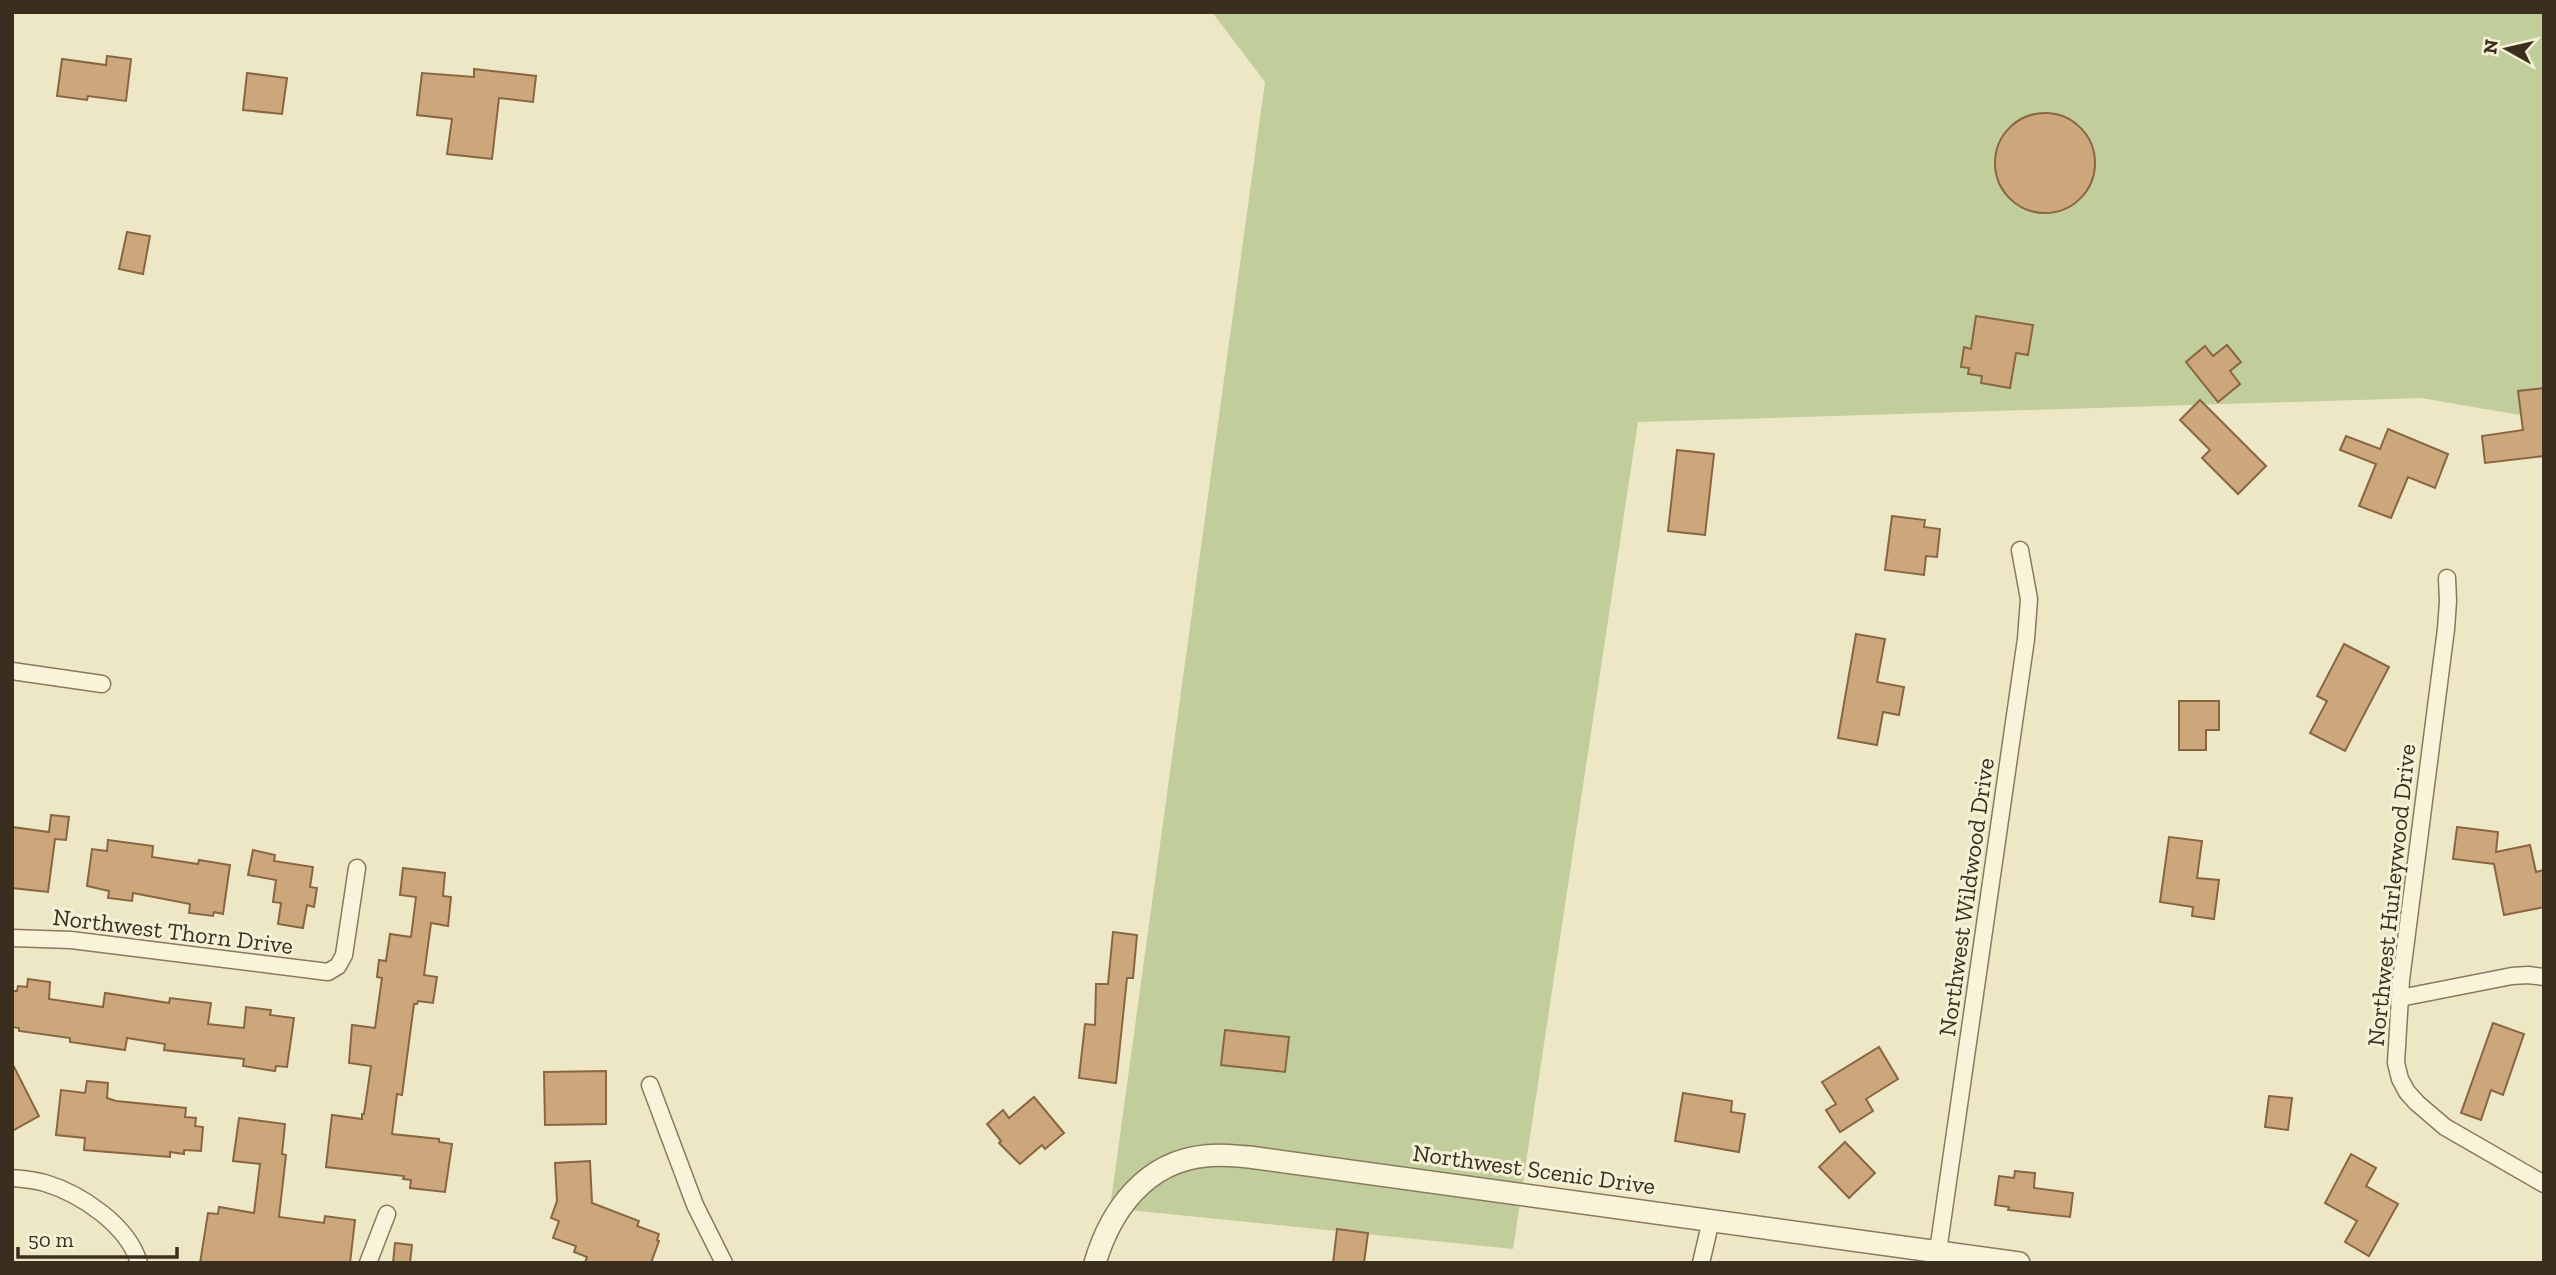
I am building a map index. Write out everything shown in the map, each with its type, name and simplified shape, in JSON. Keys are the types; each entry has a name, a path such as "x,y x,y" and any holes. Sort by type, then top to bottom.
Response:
{"street":[{"name":"Northwest Wildwood Drive","path":"1938,1251 2026,639 2029,599 2020,550"},
{"name":"Northwest Hurleywood Drive","path":"2447,578 2446,629 2411,899 2396,1063 2407,1092 2445,1127 2544,1184"},
{"path":"12,671 102,684"},
{"name":"Northwest Thorn Drive","path":"12,938 71,940 328,972 338,966 344,955 357,868"},
{"path":"2400,998 2512,976 2544,977"},
{"path":"650,1084 695,1205 724,1263"},
{"name":"Northwest Scenic Drive","path":"1095,1263 1105,1233 1127,1197 1139,1184 1159,1169 1181,1160 1207,1155 1249,1157 2019,1263"},
{"path":"12,1178 44,1182 88,1201 118,1228 139,1263"},
{"path":"368,1263 387,1214"},
{"path":"1701,1263 1711,1220"}],"green space":[{"path":"1212,12 2544,12 2544,419 2421,398 1638,422 1513,1249 1110,1208 1265,82"}],"building":[{"path":"107,56 131,59 126,101 88,96 87,100 57,96 62,59 106,65"},
{"path":"474,69 536,76 533,102 499,98 492,159 447,154 452,119 417,115 422,73 474,77"},
{"path":"247,73 287,78 282,114 243,110"},
{"path":"2045,113 2073,121 2087,135 2095,163 2087,191 2073,205 2045,213 2017,205 2003,191 1995,163 2003,135 2017,121"},
{"path":"127,232 150,236 143,274 119,269"},
{"path":"1976,316 2033,325 2028,355 2016,353 2010,388 1981,383 1982,376 1968,374 1969,368 1961,367 1964,347 1971,349"},
{"path":"2227,345 2241,362 2230,371 2240,384 2218,402 2186,362 2205,346 2213,356"},
{"path":"2544,388 2544,456 2485,463 2482,436 2523,430 2518,391"},
{"path":"2200,400 2266,466 2238,494 2202,458 2210,450 2180,420"},
{"path":"2388,429 2448,454 2435,488 2408,477 2391,518 2359,506 2376,464 2340,450 2346,436 2380,449"},
{"path":"1677,450 1714,454 1705,535 1668,531"},
{"path":"1892,516 1925,520 1924,527 1940,529 1937,557 1926,556 1924,575 1885,570"},
{"path":"1856,634 1885,639 1877,682 1904,687 1899,715 1883,712 1877,745 1838,738"},
{"path":"2344,644 2389,667 2345,751 2310,733 2327,701 2317,696"},
{"path":"2179,701 2219,701 2219,730 2206,730 2206,750 2179,750"},
{"path":"51,815 69,817 66,840 55,839 48,892 12,888 12,827 49,832"},
{"path":"2457,827 2498,832 2496,852 2530,845 2536,872 2544,870 2544,907 2504,915 2494,864 2453,859"},
{"path":"2169,837 2202,841 2197,878 2219,880 2214,919 2192,916 2193,907 2160,902"},
{"path":"108,840 153,846 152,857 198,864 199,860 230,865 223,914 214,912 213,916 189,913 190,904 133,893 132,901 108,898 109,891 87,886 92,849 107,851"},
{"path":"253,850 275,855 274,861 313,867 310,887 317,888 314,907 307,905 303,928 278,924 281,903 273,902 276,880 248,875"},
{"path":"403,868 445,873 443,896 451,897 448,926 431,923 424,975 437,977 433,1003 418,1001 414,1004 402,1095 397,1094 392,1134 439,1139 439,1142 452,1144 445,1192 410,1188 411,1180 403,1179 404,1176 326,1167 332,1115 362,1119 364,1114 371,1066 349,1063 352,1025 375,1028 382,978 377,977 379,960 386,961 390,934 411,937 416,897 400,895"},
{"path":"1113,932 1137,935 1133,978 1127,978 1116,1083 1079,1078 1085,1024 1095,1025 1096,984 1108,984"},
{"path":"28,979 50,982 49,999 103,1007 105,993 169,1003 170,998 211,1003 208,1024 244,1028 246,1007 271,1010 270,1015 294,1018 287,1067 276,1066 275,1071 243,1066 244,1059 164,1050 165,1044 127,1038 125,1050 70,1042 70,1038 19,1031 19,1028 12,1027 12,991 17,991 18,986 27,987"},
{"path":"2493,1023 2524,1034 2503,1095 2491,1090 2481,1120 2461,1113"},
{"path":"1225,1030 1289,1037 1285,1072 1221,1065"},
{"path":"1879,1047 1898,1079 1866,1099 1873,1111 1840,1132 1826,1110 1836,1104 1822,1082"},
{"path":"12,1063 39,1116 12,1131"},
{"path":"606,1071 606,1124 545,1125 544,1072"},
{"path":"87,1081 108,1083 107,1098 116,1101 186,1108 185,1117 196,1118 195,1126 203,1127 201,1151 184,1150 184,1154 170,1152 170,1157 84,1150 85,1138 56,1135 61,1090 85,1093"},
{"path":"1683,1093 1732,1101 1731,1112 1745,1114 1739,1152 1675,1141"},
{"path":"2269,1096 2292,1098 2288,1130 2265,1127"},
{"path":"1034,1097 1064,1133 1045,1149 1042,1145 1020,1164 999,1143 1001,1141 987,1124 1003,1110 1009,1118"},
{"path":"239,1118 285,1124 282,1154 286,1155 279,1217 324,1223 325,1216 355,1220 350,1263 200,1263 208,1213 218,1214 219,1207 254,1213 260,1164 233,1161"},
{"path":"1845,1142 1875,1173 1849,1198 1819,1167"},
{"path":"2351,1154 2376,1168 2366,1186 2398,1204 2369,1256 2345,1242 2357,1221 2325,1203"},
{"path":"590,1161 592,1203 639,1221 637,1226 659,1234 651,1263 585,1263 587,1257 574,1252 576,1246 553,1238 559,1221 551,1218 557,1201 555,1163"},
{"path":"2015,1171 2035,1173 2034,1188 2073,1193 2070,1217 2008,1210 2009,1207 1995,1205 1999,1176 2014,1178"},
{"path":"1337,1229 1368,1233 1364,1263 1333,1263"},
{"path":"395,1243 412,1245 410,1263 393,1263"}]}
